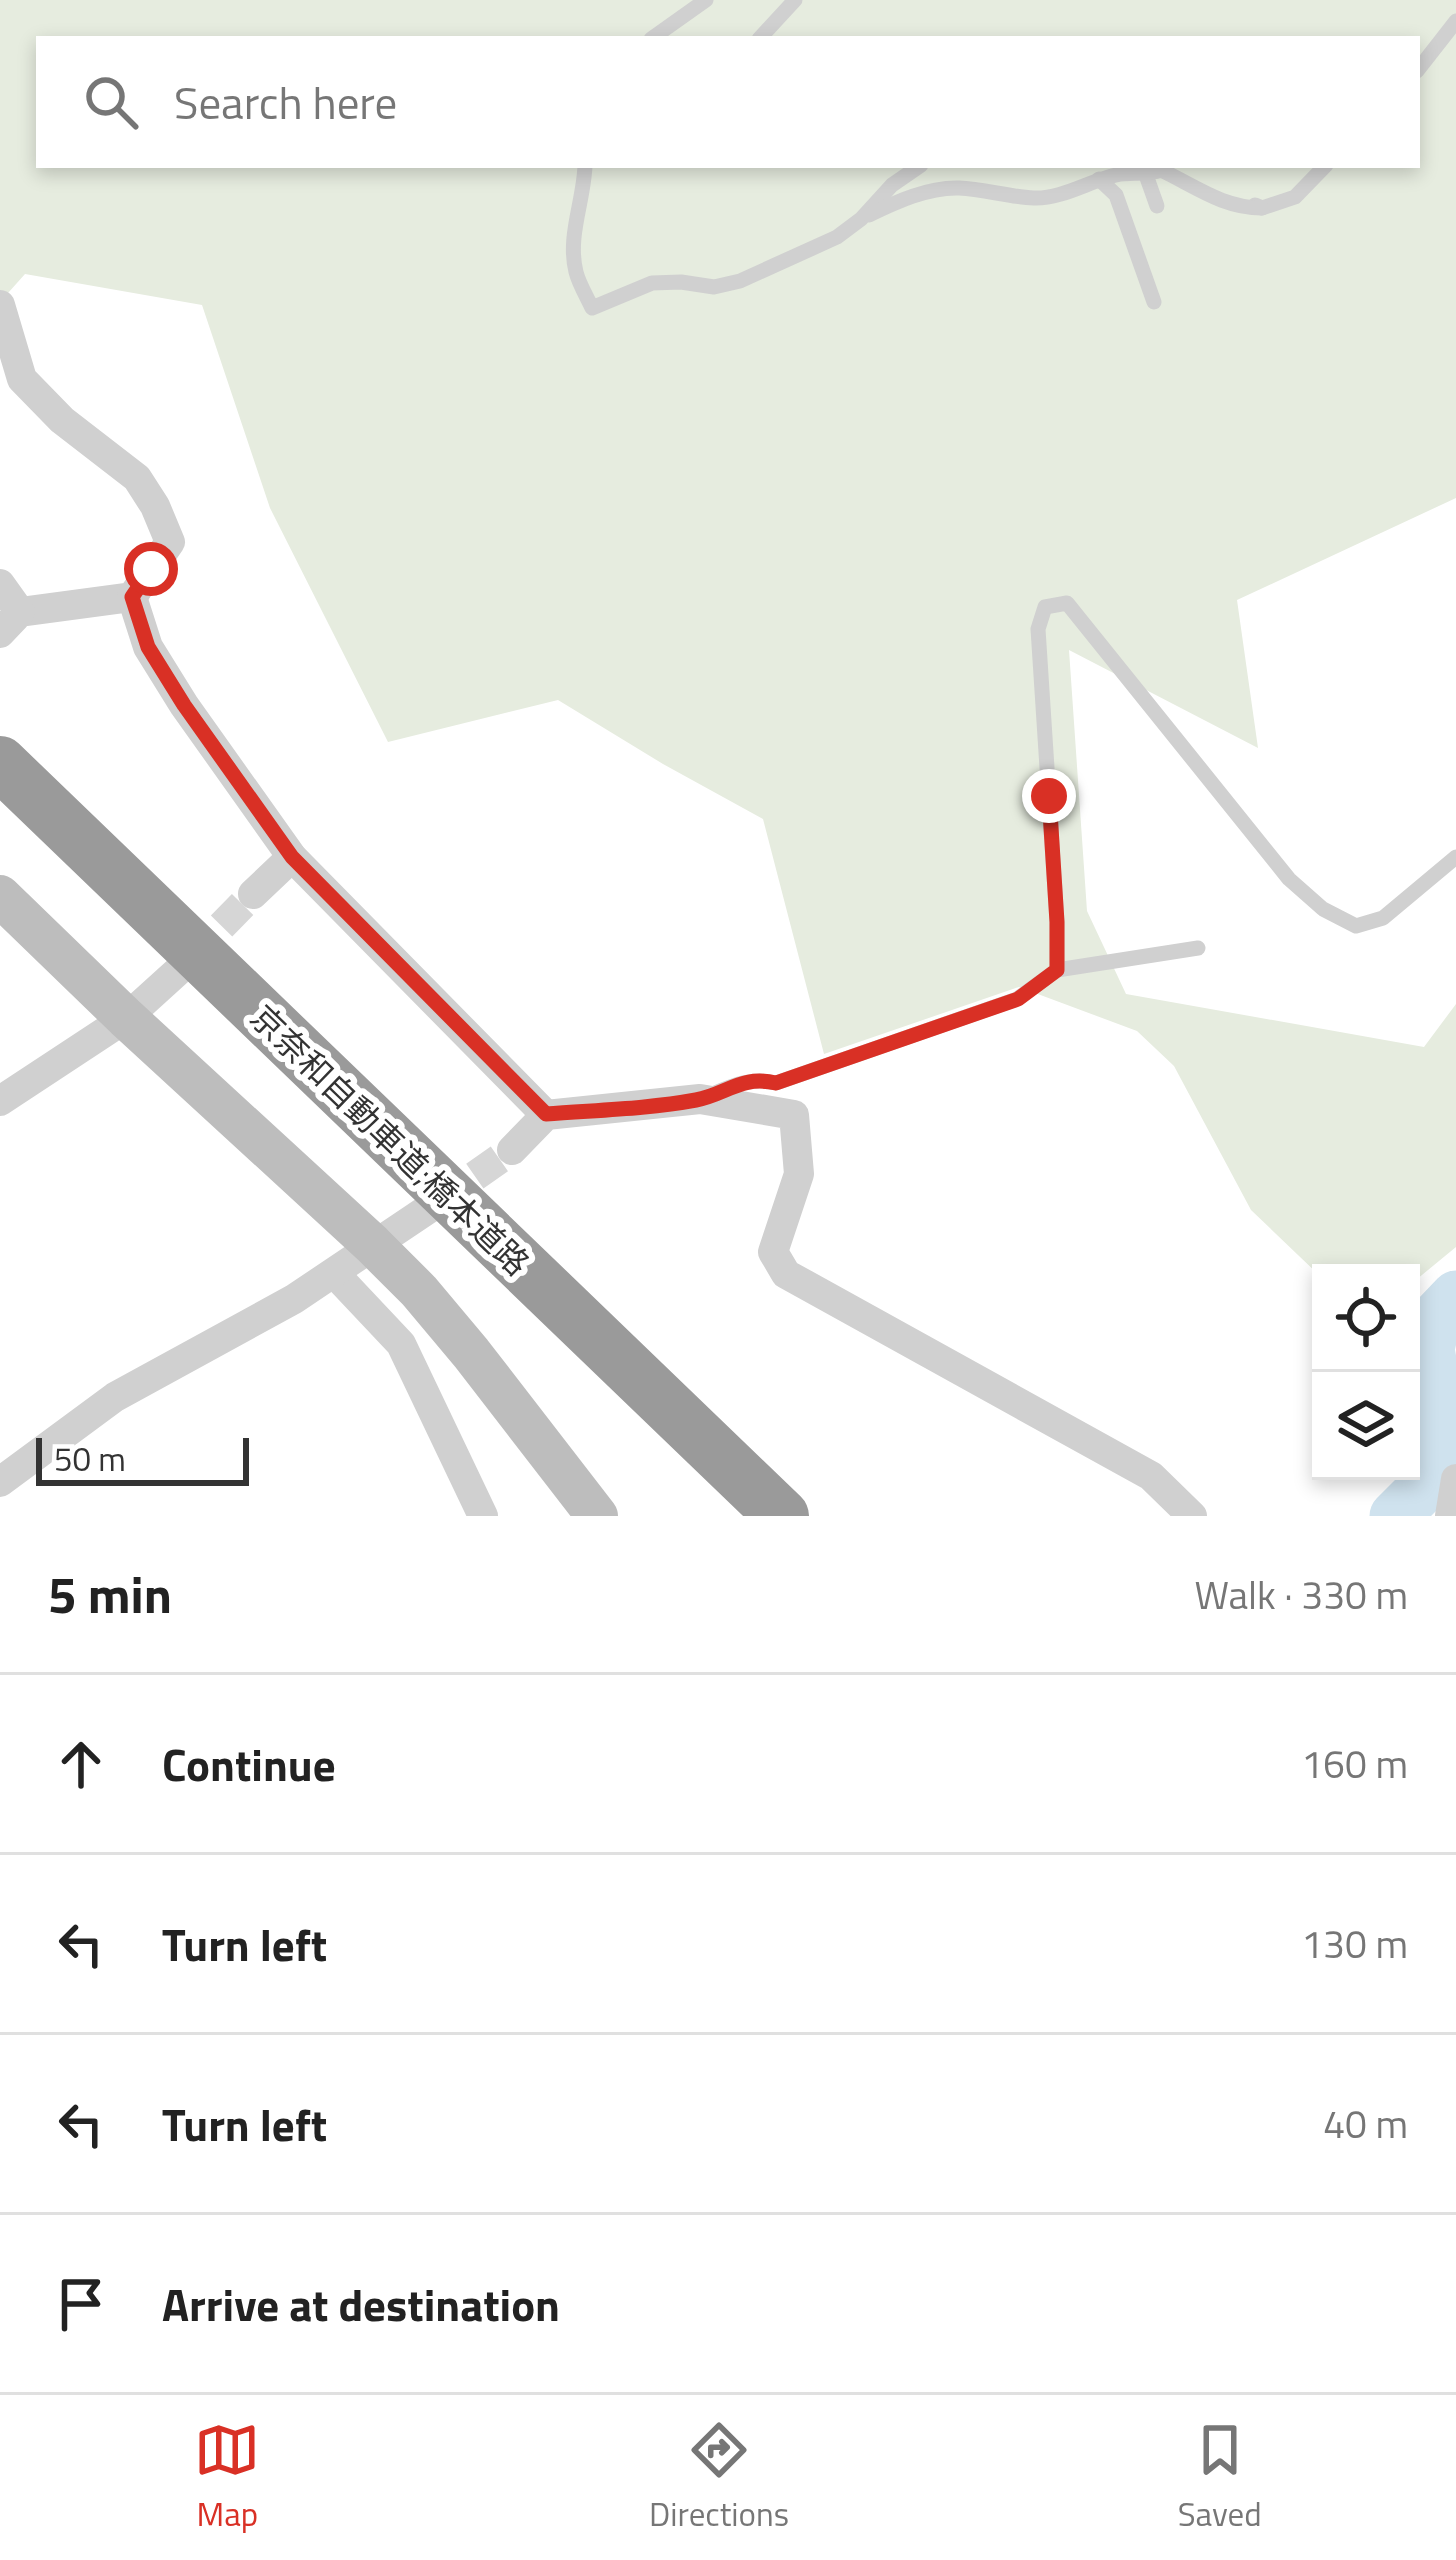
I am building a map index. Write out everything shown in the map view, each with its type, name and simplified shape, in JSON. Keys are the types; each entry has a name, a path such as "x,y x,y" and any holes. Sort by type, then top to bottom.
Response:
{"highway":[{"name":"京奈和自動車道;橋本道路","path":"0,763 782,1516"}],"street":[{"path":"0,305 22,379 62,420 137,478 170,542 132,597 10,622 0,584"},
{"path":"132,597 148,647 292,857 546,1114"},
{"path":"253,894 292,857"},
{"path":"0,896 419,1292 597,1516"},
{"path":"0,1101 127,1018 178,970"},
{"path":"512,1150 546,1114 700,1100 794,1115 799,1174 773,1252 786,1274 1151,1476 1192,1516"},
{"path":"0,1482 116,1396 294,1300 431,1207"},
{"path":"335,1274 400,1344 483,1516"},
{"path":"1450,1516 1456,1479"}],"lane":[{"path":"655,36 706,0"},
{"path":"762,36 795,0"},
{"path":"1420,67 1456,21"},
{"path":"585,168 572,238 576,273 592,308 652,283 714,287 740,281 837,237 917,168"},
{"path":"1176,168 1262,208"},
{"path":"861,219 931,191 955,188 1038,198 1099,179 1134,172 1146,176 1161,170 1239,208 1262,208 1295,197 1323,168"},
{"path":"1146,176 1157,206"},
{"path":"1099,179 1116,195 1154,302"},
{"path":"1057,970 1038,629 1045,608 1067,603 1289,879 1323,908 1356,926 1383,918 1456,857"},
{"path":"700,1100 745,1081 776,1083 1018,999 1057,970 1198,948"}],"shaded area":[{"path":"0,0 1456,0 1456,498 1237,600 1258,748 1069,650 1087,911 1126,994 1424,1047 1456,1004 1456,1247 1420,1277 1420,1264 1312,1264 1312,1268 1251,1210 1174,1066 1137,1031 1019,987 824,1054 763,819 558,700 388,742 270,508 202,305 25,274 0,302"}],"waterway":[{"path":"1395,1516 1432,1479 1440,1411 1429,1349 1436,1317 1456,1296"}],"tunnel":[{"path":"190,958 253,894"},
{"path":"438,1202 512,1150"}],"route":[{"path":"151,569 132,597 148,647 292,857 546,1114 700,1100 745,1081 776,1083 1018,999 1057,970 1049,796"}]}
